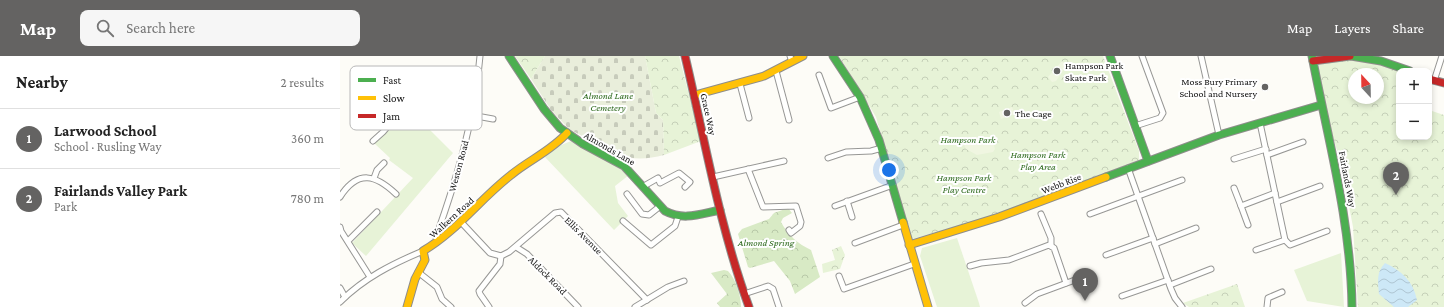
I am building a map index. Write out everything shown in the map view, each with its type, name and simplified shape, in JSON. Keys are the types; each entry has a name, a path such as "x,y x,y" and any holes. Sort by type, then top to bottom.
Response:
{"street":[{"name":"Weston Road","path":"479,66 480,56"},
{"name":"Almonds Lane","path":"509,56 547,112 567,133 624,166 644,186 659,207 666,213 678,217"},
{"name":"Grace Way","path":"685,56 731,253 744,294 750,307"},
{"path":"833,56 860,97 872,120 893,184 925,306"},
{"path":"1110,56 1148,161"},
{"path":"1135,126 1160,118 1163,113 1142,56"},
{"path":"1201,56 1219,135"},
{"path":"1312,58 1364,56 1402,68"},
{"path":"1442,56 1432,80 1444,83"},
{"path":"695,94 740,84 776,71 791,59 802,57"},
{"name":"Fairlands Way","path":"1312,58 1321,105 1335,162 1346,228 1351,269 1352,307"},
{"path":"776,71 789,120"},
{"path":"819,75 831,108 860,97"},
{"path":"740,84 749,118"},
{"name":"Webb Rise","path":"909,245 999,217 1219,135 1321,105"},
{"path":"482,118 493,119"},
{"path":"1260,123 1285,240 1290,245 1327,231"},
{"path":"373,141 385,130"},
{"name":"Weston Road","path":"436,236 458,175 468,130"},
{"name":"Walkern Road","path":"340,302 370,278 395,263 436,244 508,178 555,145 567,133"},
{"path":"1267,156 1303,142"},
{"path":"828,158 846,152 871,151 882,148"},
{"path":"1234,159 1266,149"},
{"path":"713,177 784,161"},
{"path":"374,178 377,170 384,163"},
{"path":"1128,168 1175,298 1182,307"},
{"path":"748,169 763,207 796,206 801,222 800,226 792,233"},
{"path":"644,186 658,178 660,183 679,173 690,182 685,187"},
{"path":"340,197 355,181 362,178 374,178 383,182 396,194"},
{"path":"1090,214 1182,180"},
{"path":"835,206 893,184"},
{"path":"1277,202 1320,186"},
{"path":"1234,188 1248,225"},
{"path":"1241,206 1275,193"},
{"path":"627,194 642,214 649,215 659,207"},
{"path":"847,201 852,217"},
{"path":"622,221 652,245 675,226 678,217 688,217 720,210"},
{"path":"348,241 377,212"},
{"name":"Ellis Avenue","path":"501,256 516,247 554,213 561,212 647,300"},
{"path":"1041,214 1051,238 1051,246 1066,283"},
{"path":"461,222 490,253 501,256 500,264 479,291 489,307"},
{"path":"855,243 903,225"},
{"path":"340,227 370,278"},
{"path":"1155,244 1196,228"},
{"path":"1106,255 1153,238"},
{"path":"1256,250 1285,240"},
{"path":"970,266 981,263 1009,260 1051,246"},
{"name":"Aldock Road","path":"516,247 527,254 578,307"},
{"path":"407,307 418,272 425,260 423,251"},
{"path":"839,276 844,288 914,264"},
{"path":"1122,296 1211,269"},
{"path":"418,272 438,287 442,299 451,307"},
{"path":"1025,303 1035,295 1083,276"},
{"path":"635,307 684,281"},
{"path":"744,294 768,286 773,289 779,307"},
{"path":"340,288 345,297"},
{"path":"1267,307 1268,298 1282,292"}],"green space":[{"path":"515,56 545,56 531,79"},
{"name":"Almond Lane Cemetery","path":"545,56 645,56 656,113 663,120 664,155 630,158 618,155 569,129 551,110 531,79"},
{"path":"645,56 679,56 701,141 664,155 663,120 656,113"},
{"name":"Hampson Park","path":"839,56 1103,56 1139,151 1139,160 999,214 912,239 876,117"},
{"path":"1350,58 1396,68 1396,140 1432,140 1432,111 1444,115 1444,307 1358,307 1353,227 1341,164 1324,107 1317,69 1319,65"},
{"name":"Hampson Park Skate Park","path":"1062,61 1067,65 1056,81 1052,82 1048,77"},
{"name":"The Cage","path":"1012,107 1015,114 1001,119 999,112"},
{"path":"387,130 430,130 453,153 366,256 352,243 413,178 389,160 390,158 374,143"},
{"path":"968,137 992,138 995,149 993,152 977,155 966,149 963,142"},
{"path":"571,141 598,154 629,175 615,186 618,203 628,216 614,230 545,157 559,146"},
{"name":"Almond Spring","path":"788,208 792,213 783,218 781,222 794,239 811,250 820,277 795,294 790,281 774,261 750,268 748,267 738,234 742,229 769,219 774,213"},
{"path":"957,238 980,307 937,307 920,256 922,248"},
{"path":"841,246 845,255 840,269 823,273 822,264 835,260 832,250"},
{"path":"1341,253 1344,307 1307,301 1294,270"},
{"path":"724,270 731,274 736,283 741,307 720,307 717,303 727,294 711,273"},
{"path":"1237,284 1245,307 1189,307 1183,303"}],"water":[{"path":"1385,263 1402,273 1413,287 1417,300 1408,307 1394,307 1379,294 1379,274"}],"traffic: fast":[{"path":"509,56 544,109 560,128 583,144 624,166 665,211 679,216 692,216 720,210"},
{"path":"833,56 860,97 879,140 903,222"},
{"path":"1110,56 1148,161"},
{"path":"1312,56 1338,181 1348,243 1352,307"},
{"path":"1351,56 1381,61 1401,68"},
{"path":"1106,177 1219,135 1321,105"}],"traffic: slow":[{"path":"695,95 764,76 803,56"},
{"path":"407,307 415,279 425,260 423,251 447,234 500,184 554,145 567,133"},
{"path":"909,245 999,217 1106,177"},
{"path":"903,222 928,307"}],"traffic: jam":[{"path":"685,56 721,214 738,276 749,307"},
{"path":"1313,61 1350,56"},
{"path":"1432,80 1444,83"}],"place":[{"name":"Hampson Park Skate Park","path":"1057,71"},
{"name":"Moss Bury Primary School and Nursery","path":"1265,87"},
{"name":"The Cage","path":"1007,113"},
{"name":"Fairlands Valley Park","path":"1396,195"},
{"name":"Larwood School","path":"1085,301"}],"park label":[{"name":"Hampson Park Play Area","path":"1038,160"},
{"name":"Hampson Park Play Centre","path":"964,182"}]}
